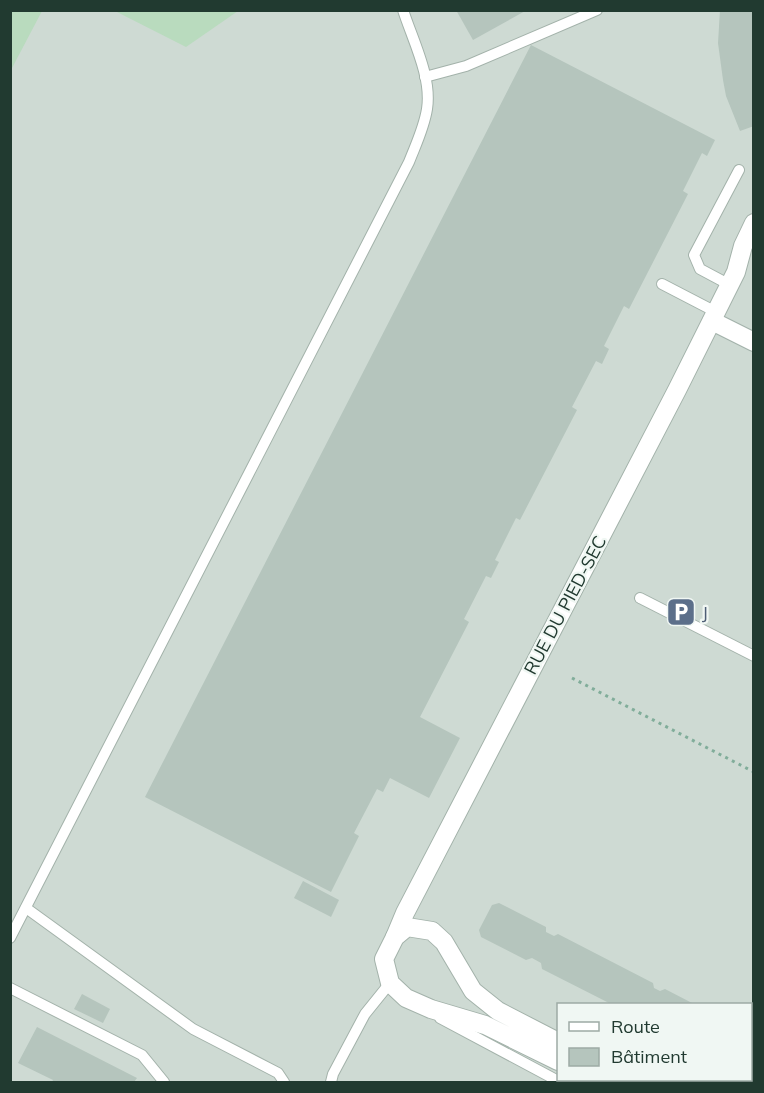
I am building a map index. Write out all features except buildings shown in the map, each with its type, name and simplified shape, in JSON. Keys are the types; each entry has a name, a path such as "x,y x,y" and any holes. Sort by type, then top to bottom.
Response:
{"street":[{"path":"733,279 742,246 753,223"},
{"path":"733,279 753,253"},
{"name":"RUE DU PIED-SEC","path":"390,983 384,959 405,913 733,279"},
{"path":"714,316 753,342"},
{"path":"395,938 406,927 432,931 444,942 473,991 498,1011 557,1041"},
{"path":"390,983 406,998 431,1009 485,1024 557,1060"}],"lane":[{"path":"10,938 409,162 421,134 427,107 425,77 403,10"},
{"path":"425,77 466,66 597,10"},
{"path":"733,279 700,269 694,255 739,170"},
{"path":"662,284 714,316"},
{"path":"640,598 753,656"},
{"path":"26,908 193,1029 278,1073 284,1083"},
{"path":"331,1083 333,1074 365,1014 390,983"},
{"path":"10,988 142,1055 164,1083"},
{"path":"406,998 560,1083"}],"path":[{"path":"572,678 753,772"}],"shaded area":[{"path":"11,11 753,11 753,1082 11,1082"}],"green space":[{"path":"10,11 42,11 11,70"},
{"path":"115,11 238,11 186,47"}],"place":[{"name":"J","path":"681,612"}]}
